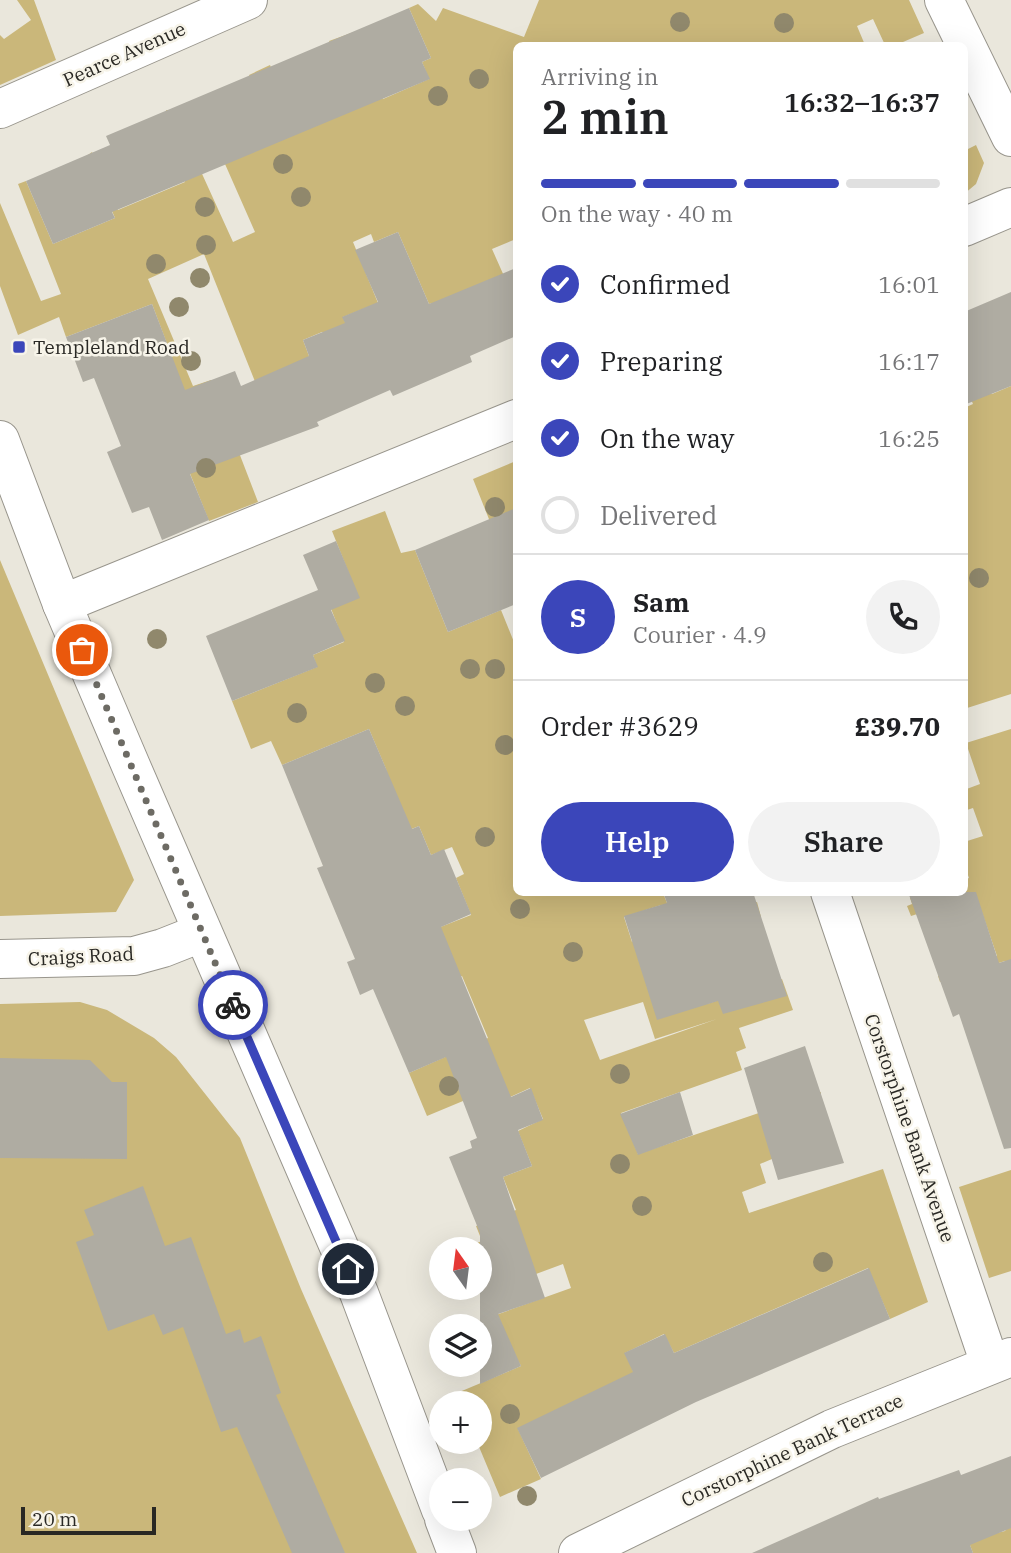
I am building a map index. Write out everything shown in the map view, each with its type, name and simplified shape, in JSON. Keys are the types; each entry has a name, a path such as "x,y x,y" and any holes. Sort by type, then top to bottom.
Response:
{"street":[{"name":"Pearce Avenue","path":"0,108 248,0"},
{"path":"944,0 965,42"},
{"path":"968,49 1011,136"},
{"path":"968,225 1011,207"},
{"path":"62,604 513,420"},
{"path":"0,440 62,604 201,933 359,1293 429,1478"},
{"name":"Corstorphine Bank Avenue","path":"831,896 1001,1361"},
{"name":"Craigs Road","path":"0,959 134,956 201,933"},
{"name":"Corstorphine Bank Terrace","path":"578,1553 832,1429 1001,1361"},
{"path":"449,1531 457,1553"}],"shaded area":[{"path":"17,0 34,0 56,60 0,85 0,35 4,39 31,20"},
{"path":"539,0 909,0 924,33 903,42 884,42 873,19 857,26 864,42 513,42 513,240 492,249 508,285 429,304 398,232 374,242 371,234 353,242 378,303 343,317 352,339 322,332 303,340 309,356 278,439 204,254 148,279 193,386 211,380 258,502 209,521 171,426 169,349 152,304 66,337 59,317 18,335 0,286 0,203 41,301 61,294 18,184 26,181 53,244 115,218 88,155 92,152 118,210 185,182 179,167 188,162 166,110 173,110 233,242 255,232 225,164 271,126 249,75 270,65 299,132 351,92 329,41 354,32 383,99 429,79 422,62 431,58 409,8 418,4 436,21 443,8 524,37"},
{"path":"976,145 984,163 976,184 968,191 968,149"},
{"path":"968,385 992,394 1011,386 1011,694 968,708 968,406 973,404"},
{"path":"513,462 513,579 473,479"},
{"path":"385,511 401,553 415,550 448,632 501,610 513,640 513,896 664,896 669,908 661,905 624,917 632,942 757,902 761,917 708,935 707,1004 782,979 793,1010 739,1028 746,1048 736,1052 742,1070 621,1113 638,1154 821,1092 821,1097 772,1159 760,1164 766,1183 742,1192 749,1213 883,1169 928,1302 890,1319 868,1268 674,1353 664,1334 625,1353 634,1373 518,1429 541,1479 500,1497 492,1478 492,1468 488,1468 482,1454 492,1454 492,1391 462,1391 521,1366 493,1316 571,1288 563,1264 536,1274 523,1238 492,1250 492,1237 480,1237 476,1226 516,1210 503,1177 532,1166 518,1131 543,1119 530,1088 506,1099 463,1101 427,1116 409,1073 488,1038 462,976 382,1010 387,948 471,915 456,878 464,874 452,847 431,855 419,826 397,835 386,769 369,729 282,765 271,741 251,749 232,701 317,667 313,655 344,642 323,588 350,576 332,531","holes":["643,1002 655,1039 717,1019 600,1060 584,1020"]},
{"path":"0,560 134,880 116,912 0,916"},
{"path":"1011,729 1011,978 1005,961 940,982 938,976 997,956 976,895 911,916 907,906 912,904 910,898 916,896 968,896 968,841 983,836 973,808 968,810 968,788 980,784 968,742"},
{"path":"80,1002 107,1010 154,1038 176,1057 240,1138 301,1289 417,1553 0,1553 0,1004"},
{"path":"1011,1170 1011,1271 989,1278 959,1187"},
{"path":"1011,1522 1011,1553 973,1553 968,1540 1005,1531"}],"building":[{"path":"409,8 431,58 422,62 430,79 112,212 115,218 53,244 26,181 110,145 106,136"},
{"path":"398,232 429,304 513,269 513,337 470,356 472,362 393,396 390,390 317,422 319,426 190,474 209,520 162,540 149,507 132,513 107,452 121,446 94,378 83,382 66,337 152,304 185,390 235,371 241,386 309,356 303,340 345,323 342,317 378,302 355,250"},
{"path":"1011,292 1011,386 968,403 968,310"},
{"path":"513,509 513,605 448,632 415,550"},
{"path":"336,541 360,598 331,610 345,641 313,655 318,667 232,701 206,636 318,590 303,555"},
{"path":"369,729 412,829 419,826 431,855 444,849 471,914 441,927 511,1097 531,1088 543,1120 518,1130 532,1166 503,1177 545,1298 498,1314 521,1366 480,1384 480,1377 492,1377 492,1314 480,1314 480,1300 492,1300 492,1237 480,1237 449,1157 472,1148 470,1141 477,1138 446,1057 409,1073 373,989 360,995 347,962 355,959 317,868 323,866 282,765"},
{"path":"968,892 976,892 999,963 1011,959 1011,1148 1004,1149 959,1014 953,1017 909,896 968,896"},
{"path":"664,896 754,896 787,996 723,1014 718,1001 657,1020 624,916 667,903"},
{"path":"805,1046 844,1163 778,1180 744,1068"},
{"path":"0,1058 90,1060 112,1082 127,1082 127,1159 0,1158"},
{"path":"680,1092 693,1135 638,1155 620,1114"},
{"path":"143,1186 165,1246 191,1237 226,1334 240,1329 244,1343 261,1336 281,1393 276,1395 345,1553 292,1553 237,1427 221,1432 183,1327 163,1335 154,1314 108,1331 76,1242 94,1235 84,1210"},
{"path":"869,1268 890,1319 696,1402 541,1478 517,1428 633,1372 624,1353 665,1334 674,1353"},
{"path":"1011,1456 1011,1528 970,1545 973,1553 752,1553 878,1497 879,1499 959,1470 961,1475"}],"way so far":[{"path":"82,650 233,1005"}],"place":[{"name":"Templeland Road","path":"19,347"}],"route":[{"path":"233,1005 348,1269"}]}
